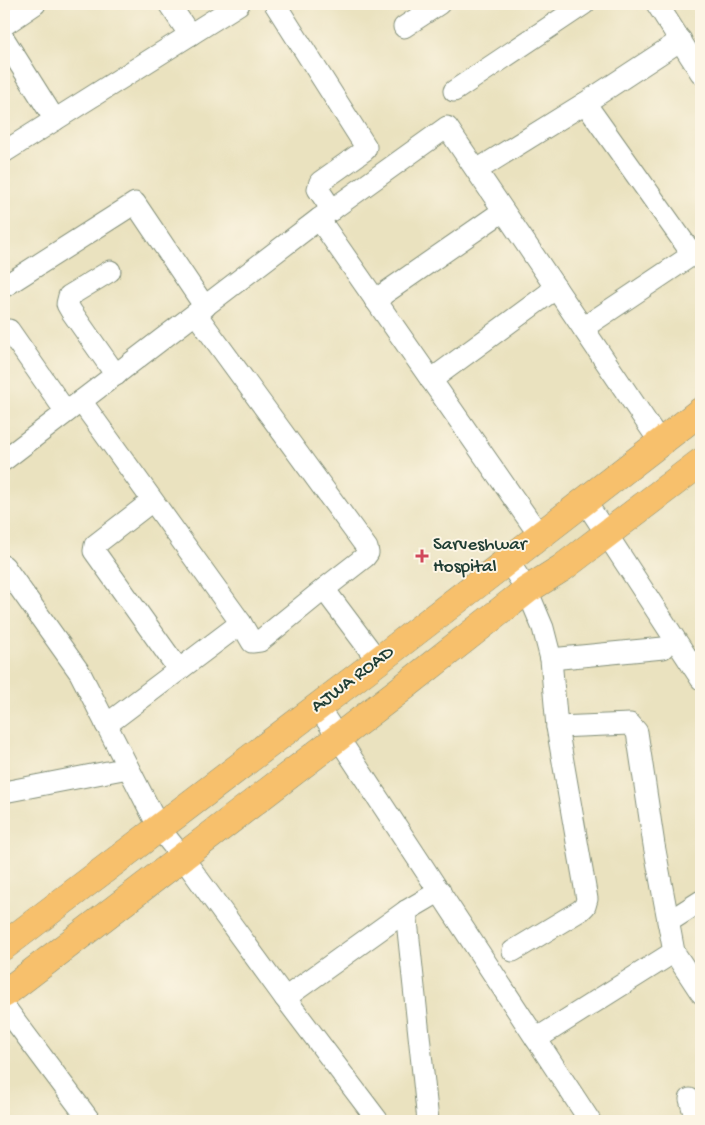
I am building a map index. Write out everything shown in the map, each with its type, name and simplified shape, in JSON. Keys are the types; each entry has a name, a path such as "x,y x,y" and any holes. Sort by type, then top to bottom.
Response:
{"main road":[{"name":"AJWA ROAD","path":"4,946 378,661 701,411"},
{"name":"AJWA ROAD","path":"4,994 183,858 527,590 562,568 701,462"}],"street":[{"path":"4,25 35,4"},
{"path":"169,4 190,35"},
{"path":"4,152 240,4"},
{"path":"275,4 366,147 365,150 320,182 318,189 325,215 374,300 540,536"},
{"path":"404,27 439,4"},
{"path":"454,91 584,4"},
{"path":"657,4 699,65"},
{"path":"4,39 55,120"},
{"path":"477,170 585,103 681,40"},
{"path":"583,328 697,252 585,103"},
{"path":"4,460 325,215 447,127 660,442"},
{"path":"4,286 134,203 200,310 367,548 368,553 260,642 252,642 152,501 9,330"},
{"path":"374,300 503,211"},
{"path":"110,271 70,296 67,304 116,375"},
{"path":"431,380 556,288"},
{"path":"152,501 95,544 94,551 179,670"},
{"path":"585,501 701,679"},
{"path":"508,561 527,590 543,628 551,659 557,727 587,899 585,906 581,910 514,950"},
{"path":"4,566 80,673 159,828 378,1121"},
{"path":"324,589 378,661"},
{"path":"106,725 240,623"},
{"path":"551,659 663,648"},
{"path":"318,707 590,1121"},
{"path":"557,727 630,724 637,732 654,845 674,952 700,988"},
{"path":"4,792 128,768"},
{"path":"286,998 406,911 440,891"},
{"path":"668,922 701,901"},
{"path":"406,911 428,1121"},
{"path":"536,1039 674,952"},
{"path":"4,1006 90,1121"},
{"path":"690,1099 696,1121"}],"place":[{"name":"Sarveshwar Hospital","path":"422,556"}]}
